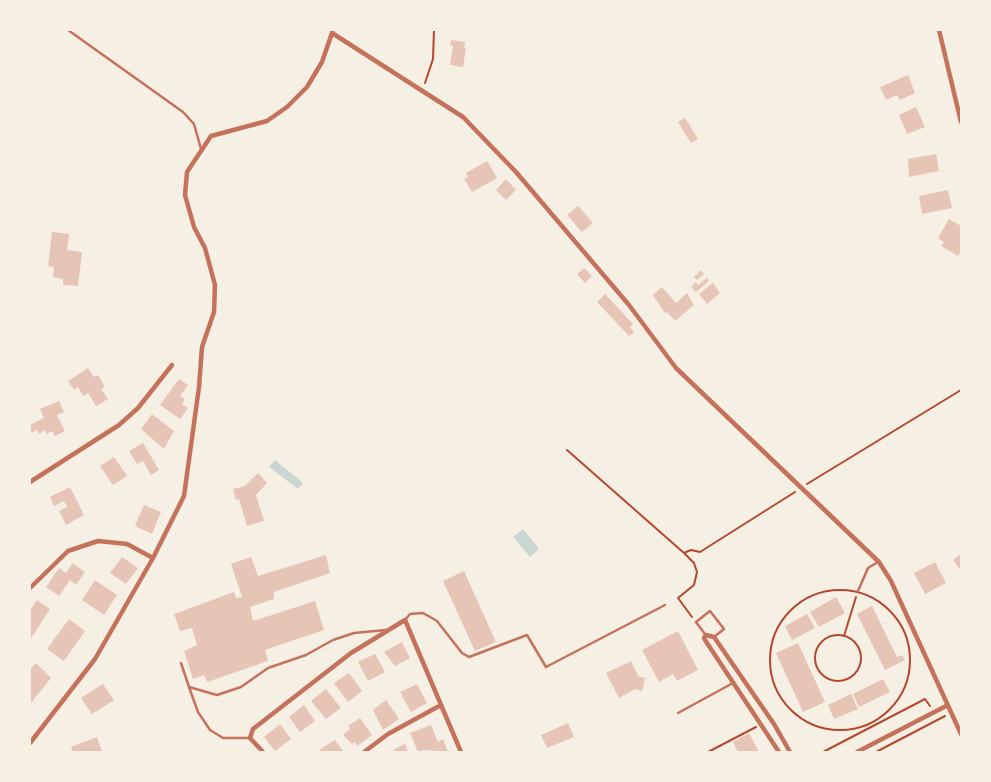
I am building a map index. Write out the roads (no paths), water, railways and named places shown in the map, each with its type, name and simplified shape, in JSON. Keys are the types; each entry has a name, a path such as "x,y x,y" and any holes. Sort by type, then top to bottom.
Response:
{"street":[{"path":"939,30 961,122"},
{"path":"30,743 95,659 153,558 184,496 200,387 202,346 214,312 215,285 205,248 194,228 185,195 187,172 202,153 211,136 267,121 287,107 307,87 322,62 332,32 462,117 516,172 629,305 676,368 879,562 891,581 961,734"},
{"path":"30,482 120,425 138,408 172,365"},
{"path":"30,588 68,551 98,541 126,544 153,558"},
{"path":"262,752 250,738 253,729 351,653 405,620 461,752"},
{"path":"779,752 734,682 706,643 704,638 706,636 714,637 774,724 790,752"},
{"path":"364,752 371,750 441,705"},
{"path":"858,752 948,705"}],"lane":[{"path":"68,30 183,112 194,124 202,153"},
{"path":"858,591 868,568 879,562"},
{"path":"405,620 410,614 423,613 437,621 462,653 469,658 527,635 546,667 665,605"},
{"path":"706,636 696,622 710,611 724,629 714,637"},
{"path":"189,687 218,695 241,687 268,668 306,655 354,632 390,629"},
{"path":"181,663 198,712 210,730 223,738 250,738"},
{"path":"678,713 734,682"}]}
